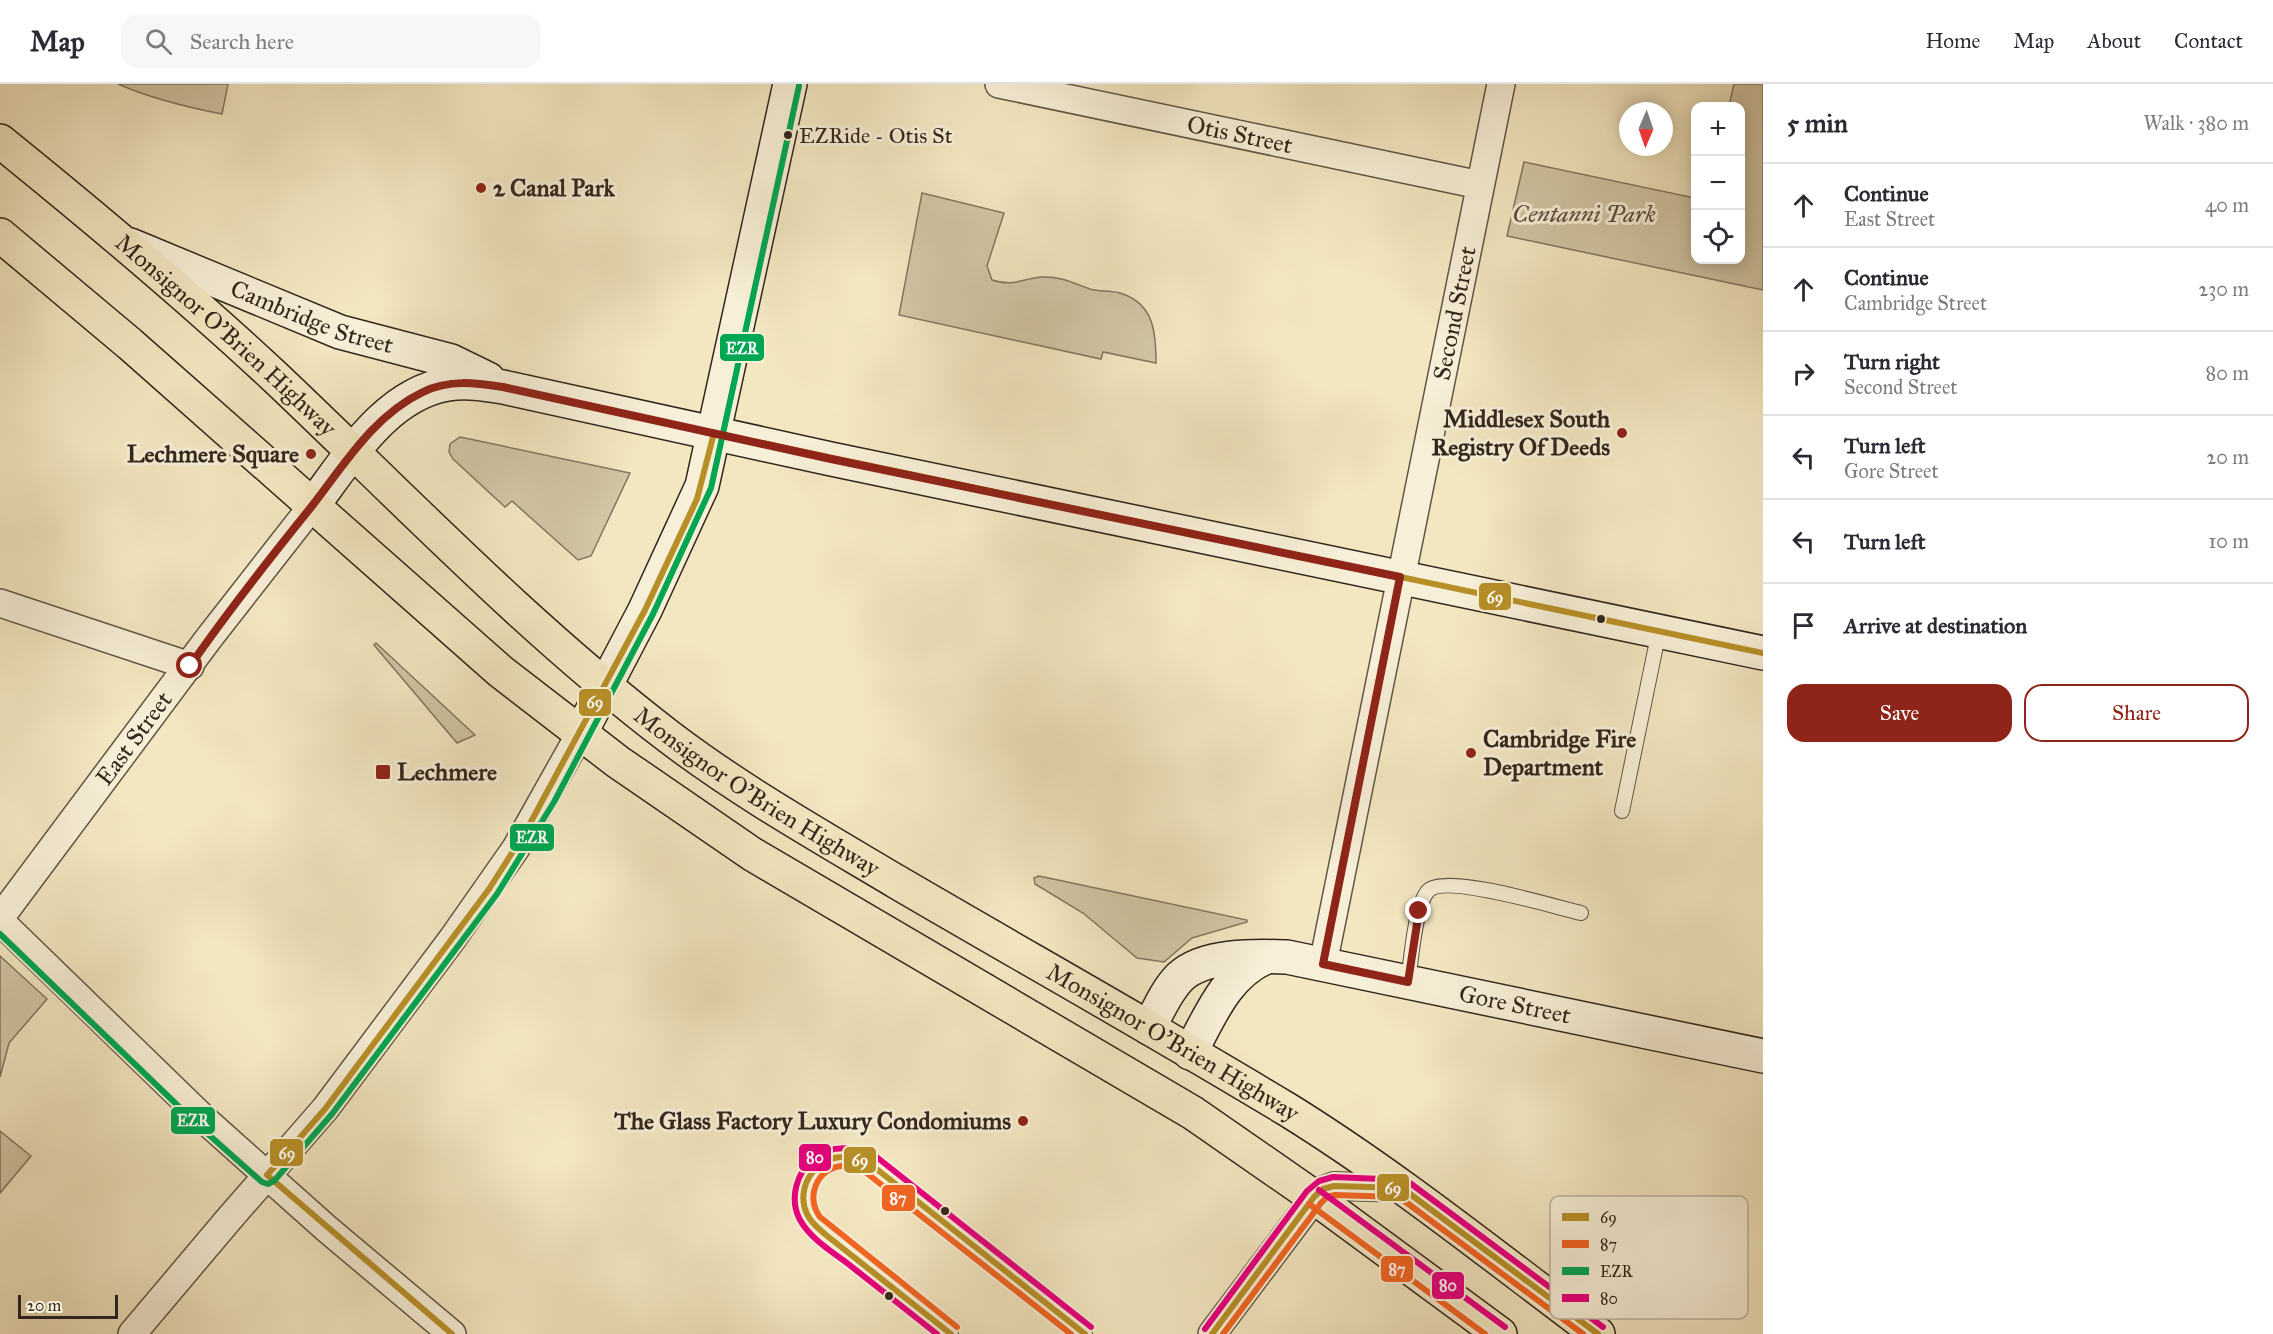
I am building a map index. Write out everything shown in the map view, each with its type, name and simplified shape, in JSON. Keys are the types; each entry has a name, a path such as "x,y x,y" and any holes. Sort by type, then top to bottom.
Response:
{"highway":[{"name":"Monsignor O'Brien Highway","path":"0,141 123,242 239,344 475,570 606,686 687,750 787,816 1300,1118 1402,1188 1550,1298"},
{"name":"Monsignor O'Brien Highway","path":"0,235 130,344 463,639 580,734 678,805 752,854 1188,1110 1314,1197 1500,1334"},
{"name":"Monsignor O'Brien Highway","path":"1578,1319 1598,1334"}],"main road":[{"path":"580,734 645,610 697,499 714,433 790,84"},
{"name":"Cambridge Street","path":"123,242 340,332 452,361 503,387"},
{"name":"Cambridge Street","path":"313,505 373,429 390,413 424,391 449,383 475,383 503,387 1763,653"},
{"path":"1190,1053 1230,982 1246,967 1266,957"},
{"name":"Gore Street","path":"1149,1028 1174,985 1192,968 1213,961 1287,957 1763,1056"}],"street":[{"name":"Otis Street","path":"999,84 1480,185"},
{"name":"Second Street","path":"1323,964 1501,84"},
{"name":"East Street","path":"0,920 313,505"},
{"path":"0,603 190,666"},
{"path":"132,1334 325,1109 489,889 546,798 580,734"},
{"path":"0,920 205,1120 452,1334"},
{"path":"1212,1334 1314,1197 1323,1189 1334,1186 1402,1188"}],"lane":[{"path":"1622,811 1659,631"},
{"path":"1408,982 1419,911 1429,889 1441,885 1472,887 1581,914"},
{"path":"951,1334 826,1235 811,1219 806,1208 804,1188 810,1175 822,1163 843,1156 869,1163 1085,1334"}],"green space":[{"path":"118,84 228,84 222,114 169,102"},
{"name":"Centanni Park","path":"1734,84 1763,84 1763,290 1507,236 1524,162 1691,197 1691,264 1745,264 1745,102 1730,102"},
{"path":"922,193 1004,213 987,266 992,280 1012,283 1041,277 1054,278 1090,289 1119,293 1133,299 1141,305 1151,321 1156,363 1103,352 1101,359 899,315"},
{"path":"460,437 630,473 591,556 578,560 512,501 505,507 453,459 449,452 450,444"},
{"path":"376,643 475,735 457,743 374,645"},
{"path":"1039,876 1247,920 1247,922 1192,938 1164,962 1137,958 1083,913 1035,884 1034,878"},
{"path":"0,956 47,999 9,1043 0,1077"},
{"path":"0,1131 31,1156 0,1193"}],"transit line":[{"name":"EZR","path":"0,934 199,1126 262,1182 268,1184 274,1181 332,1114 497,894 554,802 653,614 711,488 799,86"},
{"name":"69","path":"452,1334 267,1175 325,1109 489,889 526,831 645,610 697,499 714,433 1763,653"},
{"name":"80","path":"937,1334 821,1244 804,1227 795,1204 796,1187 803,1171 814,1158 828,1150 843,1148 874,1155 1091,1327"},
{"name":"69","path":"951,1334 815,1226 807,1214 803,1195 805,1185 815,1169 832,1159 845,1157 869,1163 1085,1334"},
{"name":"87","path":"957,1327 820,1217 816,1209 814,1193 816,1185 825,1172 844,1166 864,1171 1071,1334"},
{"name":"80","path":"1205,1329 1307,1191 1319,1181 1333,1177 1406,1180 1550,1287"},
{"name":"69","path":"1212,1334 1314,1197 1323,1189 1334,1186 1402,1188 1550,1298"},
{"name":"80","path":"1319,1190 1505,1327"},
{"name":"87","path":"1223,1334 1321,1203 1327,1197 1335,1195 1399,1197 1550,1309"},
{"name":"87","path":"1309,1204 1485,1334"},
{"name":"87","path":"1563,1319 1583,1334"},
{"name":"69","path":"1578,1319 1598,1334"},
{"name":"80","path":"1592,1319 1603,1327"}],"place":[{"name":"EZRide - Otis St","path":"788,135"},
{"name":"2 Canal Park","path":"481,188"},
{"name":"Middlesex South Registry Of Deeds","path":"1622,433"},
{"name":"Lechmere Square","path":"311,454"},
{"name":"Cambridge Fire Department","path":"1471,753"},
{"name":"Lechmere","path":"383,772"},
{"name":"The Glass Factory Luxury Condomiums","path":"1023,1121"}],"route":[{"path":"190,666 291,532 373,429 390,413 424,391 449,383 475,383 503,387 831,459 1400,577 1323,964 1408,982 1419,911"}]}
